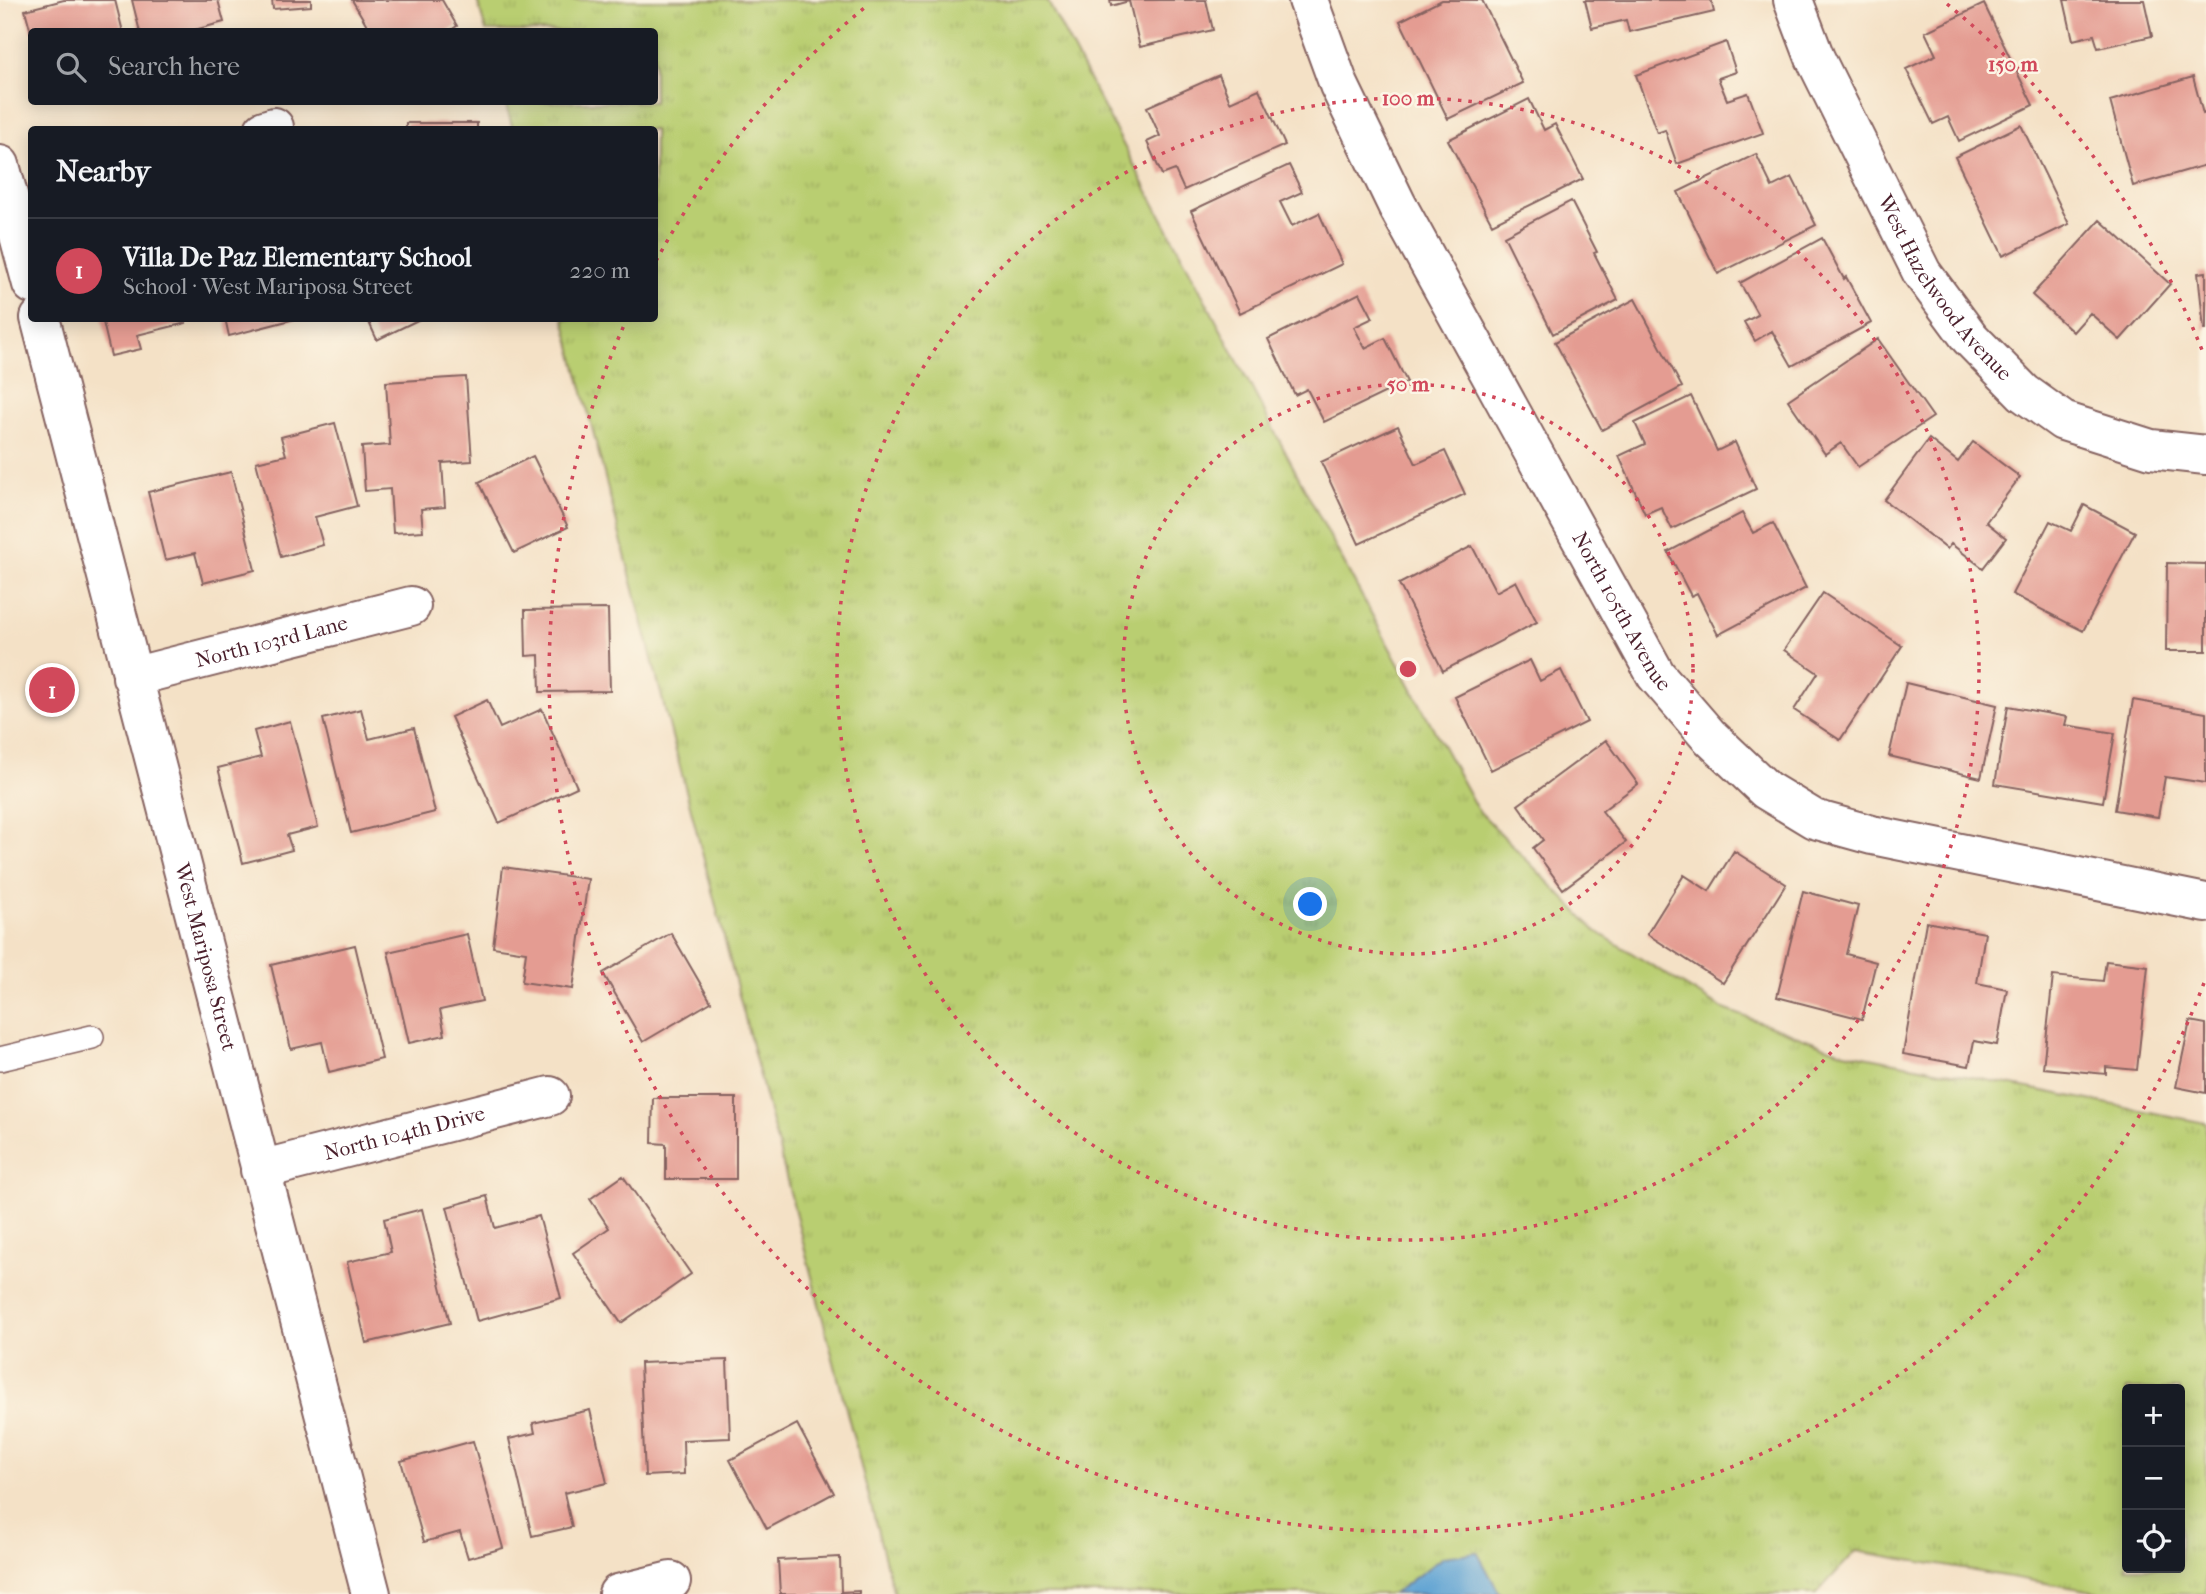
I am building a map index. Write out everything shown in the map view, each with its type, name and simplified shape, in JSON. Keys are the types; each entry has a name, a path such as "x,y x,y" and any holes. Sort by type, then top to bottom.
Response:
{"street":[{"name":"North 105th Avenue","path":"1308,0 1339,86 1397,205 1656,675 1707,736 1766,790 1814,819 1872,835 2206,904"},
{"name":"West Hazelwood Avenue","path":"1793,0 1815,58 1922,273 1970,338 2024,393 2063,421 2151,449 2206,455"},
{"path":"13,183 28,263"},
{"name":"West Mariposa Street","path":"41,322 371,1594"},
{"name":"North 103rd Lane","path":"132,677 411,606"},
{"name":"North 104th Drive","path":"260,1170 550,1096"},
{"path":"618,1594 671,1581"}],"lane":[{"path":"0,1059 92,1037"}],"green space":[{"path":"477,0 1047,0 1477,809 1596,931 1721,1008 1839,1051 2206,1123 2206,1594 2110,1594 1856,1551 1816,1594 894,1594 565,322 658,322 658,126 512,126 506,105 658,105 658,28 485,28"}],"water":[{"path":"1477,1552 1500,1594 1393,1594 1443,1557"}],"building":[{"path":"64,0 115,0 122,28 30,28 25,10"},
{"path":"132,0 218,0 224,22 202,28 139,28"},
{"path":"272,0 311,0 311,6 273,9"},
{"path":"352,0 442,0 457,26 454,28 369,28"},
{"path":"1110,0 1206,0 1213,30 1140,47 1129,1 1111,6"},
{"path":"1442,0 1482,0 1523,83 1448,119 1400,21"},
{"path":"1585,0 1711,0 1714,12 1629,32 1626,20 1592,28"},
{"path":"2064,0 2144,0 2152,36 2098,48 2094,35 2073,40"},
{"path":"1984,4 2033,105 1959,141 1948,117 1933,124 1906,69 1936,55 1925,32"},
{"path":"1726,42 1736,72 1718,78 1727,100 1748,93 1763,133 1677,164 1665,130 1657,133 1636,75"},
{"path":"1219,75 1230,102 1259,89 1285,145 1184,190 1175,170 1162,175 1147,142 1160,136 1147,107"},
{"path":"2193,77 2203,114 2206,113 2206,165 2133,186 2110,101"},
{"path":"1529,99 1544,130 1555,124 1583,179 1492,224 1448,140"},
{"path":"406,123 477,123 477,126 406,126"},
{"path":"2021,125 2069,224 2003,256 1955,157"},
{"path":"1756,154 1772,187 1792,177 1816,225 1718,274 1678,192"},
{"path":"1289,165 1302,192 1280,202 1292,226 1319,213 1342,264 1240,313 1191,211"},
{"path":"1571,201 1618,300 1553,334 1504,236"},
{"path":"2100,220 2170,284 2120,340 2090,313 2073,332 2032,295"},
{"path":"1822,238 1871,323 1792,366 1772,331 1755,341 1744,322 1758,315 1740,283"},
{"path":"2206,272 2206,329 2204,329 2198,273"},
{"path":"1360,293 1373,318 1354,327 1365,348 1385,338 1407,382 1324,422 1307,389 1295,395 1268,339"},
{"path":"1635,299 1682,387 1602,430 1555,342"},
{"path":"103,322 186,322 137,335 141,349 111,356"},
{"path":"226,322 283,322 229,336"},
{"path":"369,322 414,322 377,340"},
{"path":"1878,339 1933,417 1858,467 1841,443 1825,454 1788,400"},
{"path":"466,377 472,461 442,463 445,507 421,509 423,531 393,533 390,489 365,491 362,447 390,445 386,382"},
{"path":"1691,396 1717,451 1735,442 1756,489 1672,529 1661,507 1645,514 1619,456 1645,444 1635,423"},
{"path":"335,423 357,506 315,517 323,545 281,557 256,462 286,455 281,437"},
{"path":"1398,426 1416,464 1445,451 1465,494 1359,544 1321,462"},
{"path":"1929,439 1958,462 1973,442 2020,477 1986,522 2006,538 1983,568 1951,544 1947,549 1884,500"},
{"path":"533,456 568,527 514,553 479,482"},
{"path":"231,472 255,570 203,583 195,553 165,560 148,492"},
{"path":"2084,505 2135,532 2083,631 2012,594 2050,521 2071,531"},
{"path":"1742,513 1753,533 1773,523 1806,588 1718,635 1697,593 1691,596 1668,552"},
{"path":"1472,546 1496,592 1516,581 1537,622 1443,671 1399,584"},
{"path":"2167,563 2206,564 2206,651 2166,651"},
{"path":"1823,593 1902,646 1840,740 1794,710 1818,673 1784,650"},
{"path":"608,609 610,691 540,692 539,655 526,656 525,610"},
{"path":"1530,660 1540,681 1561,670 1587,722 1491,770 1455,697"},
{"path":"1906,683 1997,705 1981,778 1889,756"},
{"path":"487,700 500,728 542,709 577,787 499,823 451,717"},
{"path":"2133,700 2206,713 2206,783 2165,777 2158,817 2115,810"},
{"path":"2008,706 2067,717 2065,725 2115,733 2103,802 1995,784"},
{"path":"361,709 369,739 414,728 435,812 351,833 323,719"},
{"path":"290,721 318,827 287,835 292,850 243,863 218,768 261,757 254,731"},
{"path":"1606,740 1638,784 1602,811 1626,842 1563,889 1533,848 1543,840 1518,805"},
{"path":"1734,851 1786,884 1723,983 1647,934 1684,875 1709,891"},
{"path":"503,867 588,879 573,989 522,982 526,952 493,947"},
{"path":"1803,891 1858,906 1846,954 1876,962 1862,1019 1777,997"},
{"path":"1926,922 1985,933 1977,983 2007,989 1997,1045 1974,1041 1969,1066 1903,1054"},
{"path":"671,933 711,1002 643,1042 603,973"},
{"path":"467,934 482,1001 440,1010 445,1035 409,1043 388,952"},
{"path":"355,945 382,1059 329,1072 322,1042 291,1049 271,965"},
{"path":"2106,961 2148,966 2137,1070 2106,1067 2106,1074 2043,1068 2053,976 2103,981"},
{"path":"2190,1021 2206,1024 2206,1093 2176,1087"},
{"path":"653,1098 736,1098 736,1179 666,1179 666,1144 652,1143"},
{"path":"623,1176 691,1274 621,1323 573,1253 609,1228 590,1199"},
{"path":"487,1196 495,1228 539,1216 561,1298 477,1321 447,1207"},
{"path":"422,1209 450,1323 366,1343 347,1262 391,1252 384,1219"},
{"path":"727,1360 730,1438 683,1440 684,1474 645,1476 640,1363"},
{"path":"590,1410 607,1483 564,1493 572,1527 532,1536 509,1439 535,1433 533,1423"},
{"path":"797,1424 834,1493 767,1529 730,1460"},
{"path":"473,1441 503,1548 468,1558 460,1532 424,1542 401,1461"},
{"path":"840,1557 841,1592 859,1591 859,1594 780,1594 778,1560"}],"place":[{"name":"Villa De Paz Elementary School","path":"52,690"}]}
